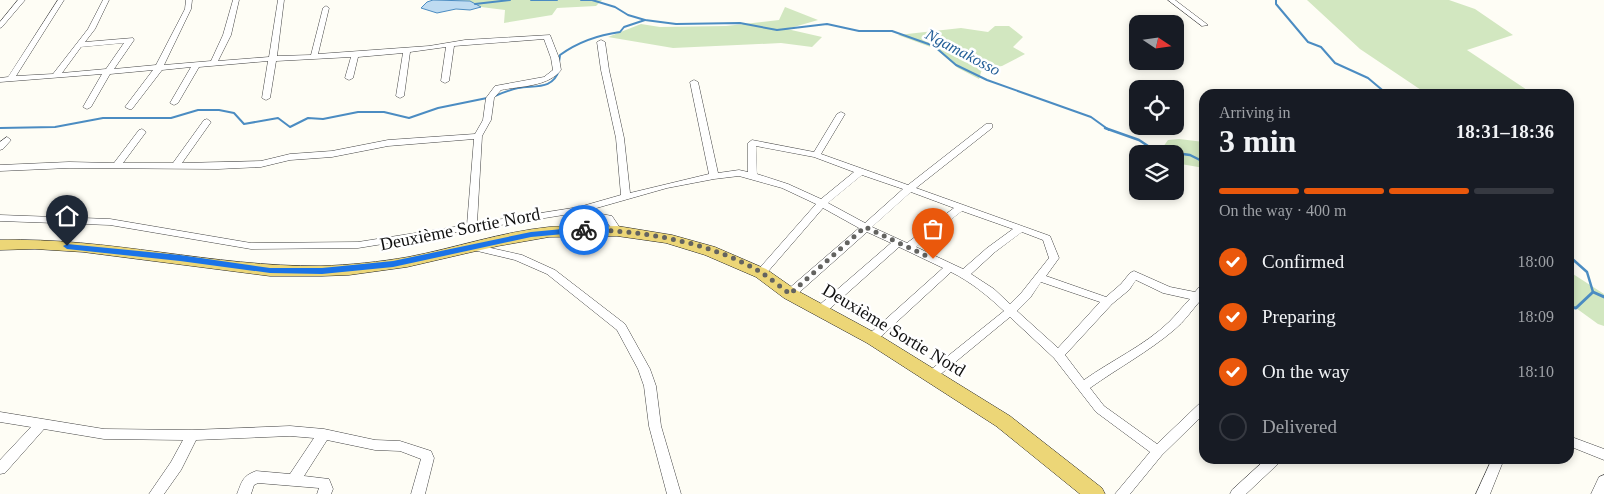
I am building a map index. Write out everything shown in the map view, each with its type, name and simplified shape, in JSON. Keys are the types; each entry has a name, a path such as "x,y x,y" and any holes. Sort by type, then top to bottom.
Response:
{"main road":[{"name":"Deuxième Sortie Nord","path":"0,245 35,244 84,247 270,271 322,271 388,265 549,232 617,231 667,238 728,258 761,273 790,294 932,375 1003,421 1095,494"}],"street":[{"path":"0,26 22,0"},
{"path":"10,80 61,0"},
{"path":"56,75 91,30 106,0"},
{"path":"129,108 160,68 185,16 189,0"},
{"path":"213,64 227,35 236,0"},
{"path":"266,98 281,0"},
{"path":"1171,0 1204,25"},
{"path":"314,56 326,8"},
{"path":"0,80 272,58 355,55 490,40 547,38 555,58 557,70 546,79 498,88 490,98 487,120 478,136 472,226"},
{"path":"79,45 130,40 106,72 87,107"},
{"path":"601,42 605,70 620,138 626,197"},
{"path":"444,81 450,45"},
{"path":"400,96 408,50"},
{"path":"348,78 355,55"},
{"path":"174,103 196,65"},
{"path":"694,82 714,176"},
{"path":"816,155 841,114"},
{"path":"175,166 207,122"},
{"path":"790,294 910,188 989,126"},
{"path":"116,166 142,132"},
{"path":"0,168 70,165 175,166 261,164 290,157 332,154 388,143 478,136"},
{"path":"0,147 7,140"},
{"path":"753,176 752,143 816,155 1047,238 1054,258 1039,278 1011,311 932,375"},
{"path":"761,273 822,203 861,171"},
{"path":"0,218 110,222 251,246 358,245 579,210 714,176 739,174 753,176 785,186 822,203 865,227 964,274 990,292 1058,355 1100,410 1158,450"},
{"path":"821,310 904,245 960,208"},
{"path":"579,210 581,213 609,218 617,231"},
{"path":"964,274 1020,228"},
{"path":"473,247 518,258 551,272 621,327 644,369 650,386 655,426 674,494"},
{"path":"871,339 949,268"},
{"path":"1058,355 1134,276 1167,290 1199,295"},
{"path":"1039,278 1108,301"},
{"path":"1082,388 1108,368 1138,352 1172,326 1199,298"},
{"path":"1122,494 1158,450 1199,411"},
{"path":"0,417 104,434 192,435 275,431 324,434 375,444 400,446 426,455 428,462 418,494"},
{"path":"0,469 41,424"},
{"path":"292,481 324,434"},
{"path":"156,494 176,466 192,435"},
{"path":"1574,443 1604,456"},
{"path":"1237,494 1269,464"},
{"path":"1482,494 1496,464"},
{"path":"244,494 249,481 256,477 324,483 326,485 324,494"},
{"path":"1598,494 1604,481"}],"green space":[{"path":"453,0 602,0 596,6 557,8 552,15 504,23 505,10 481,7 470,1"},
{"path":"1307,0 1449,0 1475,9 1513,35 1467,50 1526,89 1420,89 1360,49"},
{"path":"785,7 818,20 787,29 822,37 812,47 781,43 673,48 608,37 641,24 660,27 726,26 779,20"},
{"path":"995,26 1009,26 1023,37 1013,47 1025,54 1002,66 982,69 979,79 958,68 936,49 898,35 961,28 988,32"},
{"path":"1168,140 1199,141 1199,167 1184,165 1184,145 1164,145"},
{"path":"1574,275 1604,294 1604,326 1598,324 1574,307"}],"water":[{"path":"433,0 470,1 481,7 437,13 421,8 427,2"}],"waterway":[{"name":"Ngamakosso","path":"475,4 510,0"},
{"name":"Ngamakosso","path":"531,0 557,0"},
{"name":"Ngamakosso","path":"581,0 592,0 615,7 628,15 645,20"},
{"path":"1276,0 1276,4 1308,42 1321,47 1335,63 1368,78 1381,89"},
{"path":"559,62 560,55 581,43 596,37 620,32 624,27 645,20"},
{"name":"Ngamakosso","path":"645,20 676,24 740,23 777,30 827,24 859,31 892,31 934,46 956,65 987,80 1091,117 1107,129"},
{"path":"495,96 518,88 548,84 559,70"},
{"path":"0,128 55,127 103,118 171,118 198,110 219,110 234,113 244,124 278,118 290,127 308,118 323,119 358,112 384,112 409,118 438,108 487,98"},
{"name":"Ngamakosso","path":"1107,129 1139,140 1154,150 1190,155 1199,160"},
{"path":"1574,260 1587,272 1593,292"},
{"name":"Ngamakosso","path":"1574,308 1593,292"},
{"name":"Ngamakosso","path":"1593,292 1604,297"}],"way so far":[{"path":"584,230 634,233 667,238 689,244 728,258 761,273 790,294 865,227 933,259"}],"route":[{"path":"67,246 180,258 270,271 322,271 349,270 393,264 531,234 584,230"}]}
